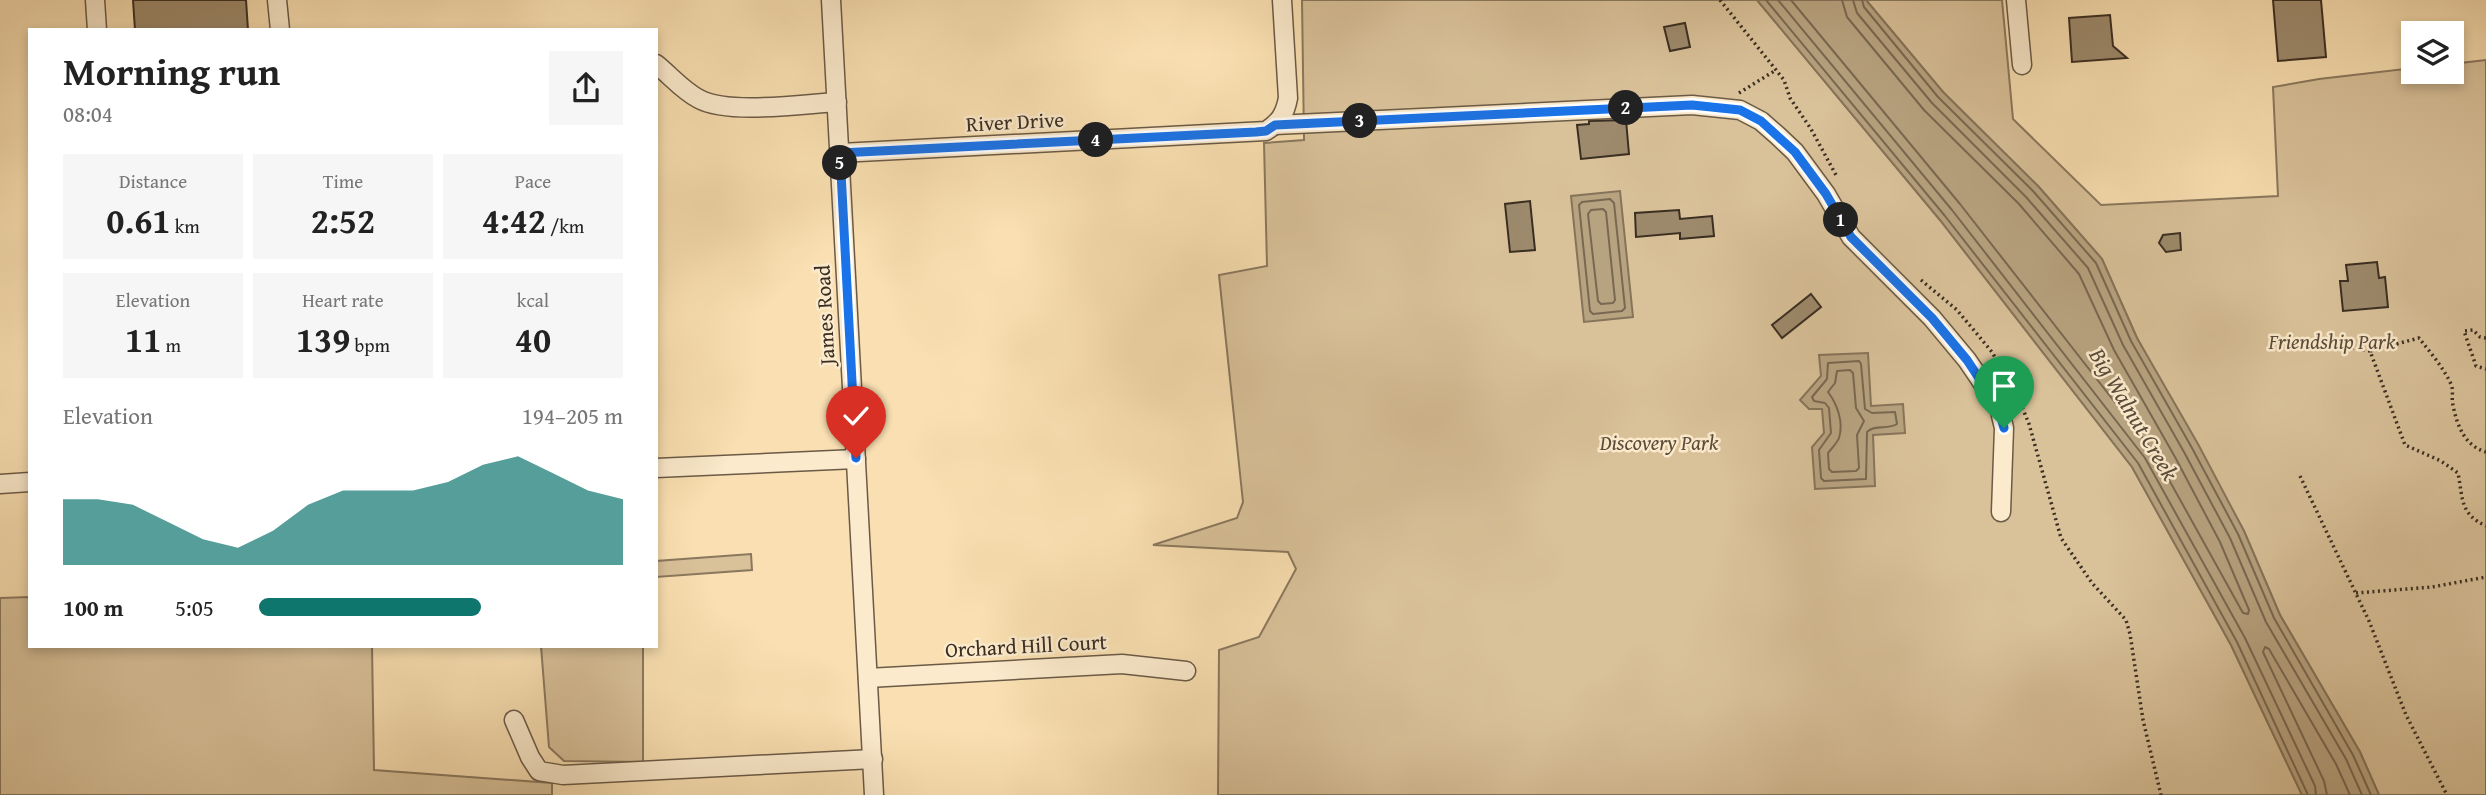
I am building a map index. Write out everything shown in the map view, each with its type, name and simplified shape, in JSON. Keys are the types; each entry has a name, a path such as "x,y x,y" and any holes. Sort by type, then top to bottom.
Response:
{"street":[{"path":"95,0 97,28"},
{"path":"277,0 280,28"},
{"name":"James Road","path":"831,0 874,795"},
{"path":"1275,125 1285,113 1288,98 1282,0"},
{"path":"2016,0 2022,65"},
{"path":"658,66 682,88 701,100 719,105 744,107 837,102"},
{"name":"River Drive","path":"840,153 1256,132 1266,131 1275,125 1678,105 1740,110 1761,121 1795,152 1826,194 1851,237 1932,318 1987,389 1998,407 2004,428 2001,512"},
{"path":"658,468 856,458"},
{"path":"0,484 28,482"},
{"name":"Orchard Hill Court","path":"868,678 1122,664 1186,671"},
{"path":"514,720 539,771 563,775 873,760"}],"path":[{"path":"1718,107 1776,70"},
{"path":"2486,338 2480,337 2473,330 2464,331 2476,366 2486,369"},
{"path":"2314,341 2370,351 2419,338 2440,364 2452,387 2452,403 2462,435 2473,448 2486,452"},
{"path":"2370,351 2405,445 2441,461 2458,473 2466,510 2472,519 2486,526"},
{"path":"2300,476 2369,621 2406,715 2447,795"},
{"path":"2356,593 2432,587 2486,577"}],"green space":[{"name":"Discovery Park","path":"1302,0 1757,0 1940,220 2132,467 2231,645 2302,795 1218,795 1219,650 1259,637 1296,569 1288,552 1153,545 1237,518 1243,502 1219,275 1267,266 1264,143 1304,140"},
{"name":"Friendship Park","path":"1866,0 2002,0 2013,119 2101,205 2278,196 2273,87 2401,69 2401,84 2464,84 2464,63 2486,60 2486,795 2379,795 2360,752 2280,615 2244,531 2137,338 2102,259 2038,186 1943,92"},
{"path":"751,554 752,570 658,577 658,561"},
{"path":"28,597 28,648 372,648 374,770 552,783 552,795 0,795 0,598"},
{"path":"541,648 643,648 643,762 564,761 549,747"}],"water":[{"name":"Big Walnut Creek","path":"1757,0 1866,0 1943,92 2038,186 2102,259 2137,338 2244,531 2280,615 2360,752 2379,795 2302,795 2231,645 2132,467 1940,220"},
{"path":"1620,191 1633,317 1584,322 1571,196"},
{"path":"1868,353 1871,406 1903,404 1905,433 1873,435 1875,486 1815,489 1812,447 1824,433 1822,409 1809,409 1800,400 1821,376 1819,355"}],"building":[{"path":"133,0 246,0 248,28 135,28"},
{"path":"2273,0 2321,0 2326,57 2278,61"},
{"path":"2110,15 2113,46 2127,58 2072,62 2069,18"},
{"path":"1685,23 1690,47 1670,51 1664,27"},
{"path":"1626,120 1629,154 1581,159 1577,125 1589,124 1589,121"},
{"path":"1530,201 1535,250 1510,252 1505,204"},
{"path":"1679,210 1680,219 1712,216 1714,236 1680,239 1680,233 1636,237 1635,213"},
{"path":"2180,233 2181,250 2166,252 2159,243 2163,235"},
{"path":"2377,262 2379,278 2385,277 2388,307 2343,311 2340,281 2348,281 2346,265"},
{"path":"1811,294 1821,307 1782,338 1772,325"}],"route":[{"path":"856,458 840,153 1256,132 1266,131 1275,125 1692,105 1740,110 1761,121 1795,152 1826,194 1851,237 1932,318 1967,360 1998,407 2004,428"}]}
